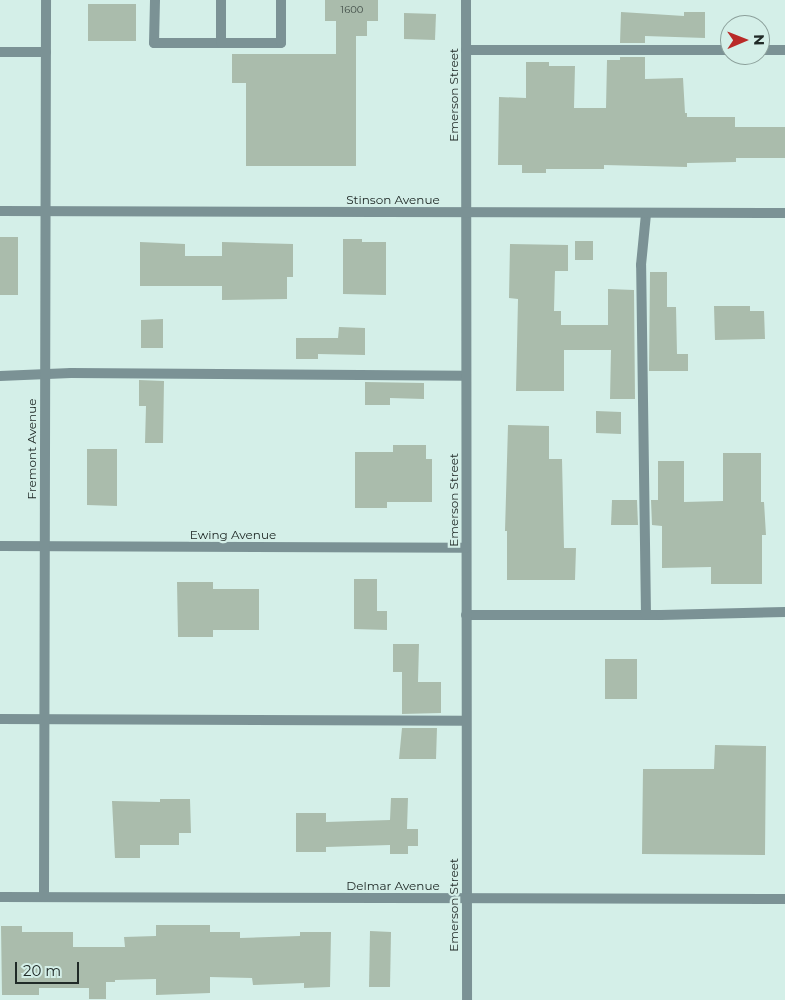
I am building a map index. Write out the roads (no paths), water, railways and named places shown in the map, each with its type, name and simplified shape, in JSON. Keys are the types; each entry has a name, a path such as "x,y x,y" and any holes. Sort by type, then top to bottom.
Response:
{"street":[{"name":"Fremont Avenue","path":"44,897 46,0"},
{"path":"155,0 154,43 281,43 281,0"},
{"path":"221,0 221,43"},
{"name":"Emerson Street","path":"466,0 467,1000"},
{"path":"466,50 720,50"},
{"path":"770,50 785,50"},
{"path":"0,52 46,52"},
{"name":"Stinson Avenue","path":"0,211 785,213"},
{"path":"646,214 641,264 646,615"},
{"path":"0,376 45,374 466,376"},
{"name":"Ewing Avenue","path":"0,546 466,548"},
{"path":"466,615 646,615 785,612"},
{"path":"0,719 466,721"},
{"name":"Delmar Avenue","path":"0,896 466,899 657,897 785,899"}]}
